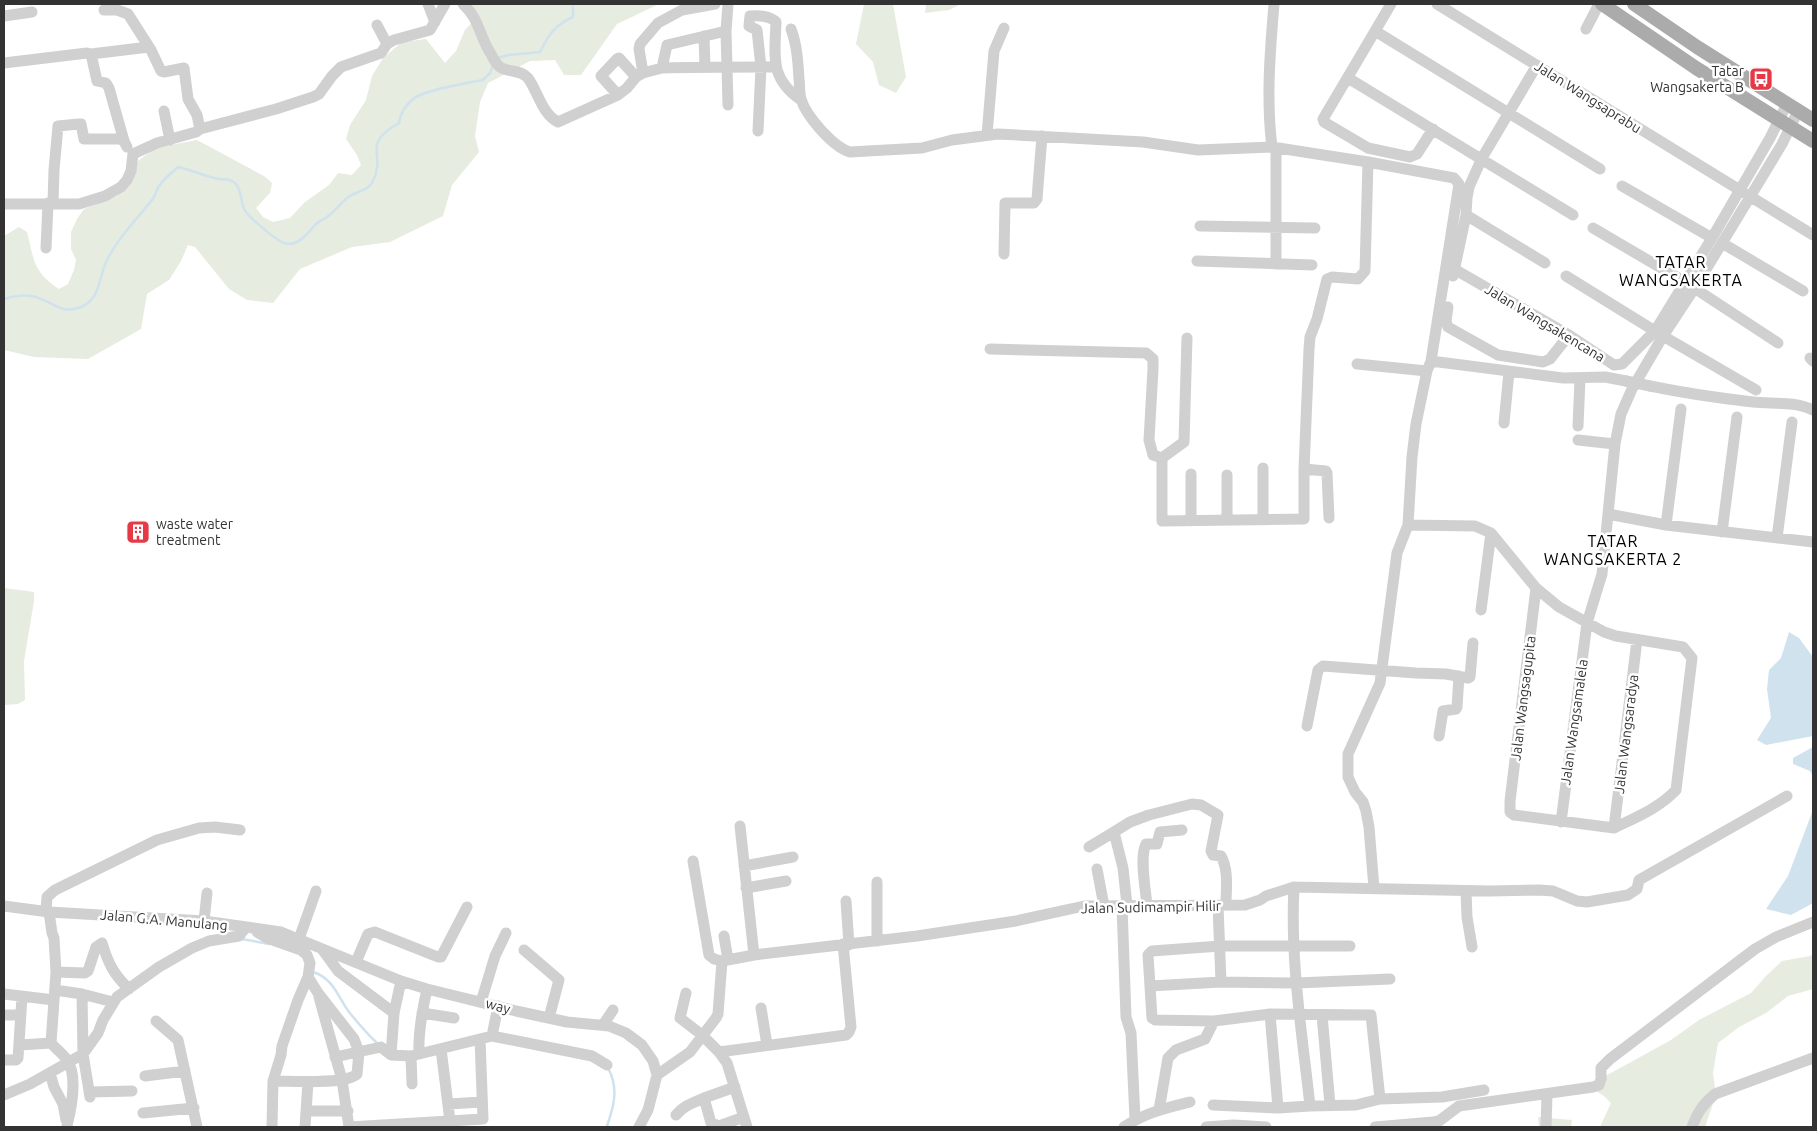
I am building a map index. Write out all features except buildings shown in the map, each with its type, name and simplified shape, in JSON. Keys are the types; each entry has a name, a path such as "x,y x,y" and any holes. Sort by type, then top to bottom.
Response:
{"main road":[{"path":"1601,4 1696,68 1813,142"},
{"path":"1634,4 1697,47 1813,120"}],"street":[{"path":"428,4 435,22"},
{"path":"133,154 157,143 196,132 200,129 276,109 320,94 332,76 341,67 380,53 387,44 394,40 430,30 445,4"},
{"path":"464,4 478,24 486,47 499,66 508,70 518,71 526,77 546,112 558,122 618,95 640,75 662,68 775,67"},
{"path":"640,75 640,44 658,23 682,10 715,4"},
{"path":"728,4 726,31 728,105"},
{"path":"1274,4 1268,78 1268,114 1274,148 1276,264"},
{"path":"1391,4 1324,116 1324,122 1368,148 1410,157 1417,154 1433,129"},
{"name":"Jalan Wangsaprabu","path":"1437,4 1813,235"},
{"path":"1586,29 1601,4"},
{"path":"104,10 117,10 128,14 149,47 161,71 184,68 188,99 197,115 200,129"},
{"path":"4,16 32,12"},
{"path":"758,131 761,67 757,30 750,27 749,24 749,18 752,16 771,18 776,22 775,67 786,86 801,100 828,138 842,149 850,152 922,148 952,140 987,135 1143,142 1198,150 1274,148 1368,162 1454,178 1459,184 1429,366 1416,424 1412,457 1412,525 1397,553 1380,683 1348,754 1348,777 1355,792 1364,802 1368,819 1374,888"},
{"path":"377,25 387,44"},
{"path":"987,135 994,50 1004,28"},
{"path":"791,29 797,52 801,100"},
{"path":"662,68 667,45 726,31"},
{"path":"1375,31 1600,169"},
{"path":"704,36 705,67"},
{"path":"4,63 49,56 91,54 149,47"},
{"path":"4,204 84,203 112,194 127,180 131,171 133,154 124,141 109,88 106,83 97,81 91,54"},
{"path":"618,95 601,76 617,59 619,58 640,75"},
{"path":"1537,65 1482,158 1469,187 1466,215 1454,269 1446,324 1492,352 1506,357 1543,362 1550,359 1569,335"},
{"path":"1348,78 1573,215"},
{"path":"1717,241 1739,190 1770,138 1784,124 1792,108"},
{"path":"164,111 170,140"},
{"path":"46,248 58,126 80,124 85,140 120,139 124,141"},
{"path":"1659,333 1717,241 1749,197 1782,144 1784,124"},
{"path":"1004,254 1004,205 1008,202 1036,202 1042,136"},
{"path":"1770,138 1782,144"},
{"path":"1162,458 1162,521 1304,519 1304,468 1310,337 1320,312 1328,279 1332,277 1358,280 1365,271 1368,162"},
{"path":"1622,186 1803,291"},
{"path":"1466,215 1545,264"},
{"path":"1200,226 1316,228"},
{"path":"1593,228 1690,285 1778,343"},
{"path":"1196,261 1312,265"},
{"name":"Jalan Wangsakencana","path":"1454,269 1569,335 1614,365 1622,364 1659,333"},
{"path":"1566,276 1756,390"},
{"name":"Jalan Wangsamalela","path":"1560,822 1587,623 1602,574 1615,444 1620,414 1659,333"},
{"path":"1162,458 1184,442 1187,338"},
{"path":"990,349 1146,353 1152,359 1153,369 1149,440 1154,455 1162,458"},
{"path":"1357,364 1429,366 1580,378 1604,377 1683,393 1750,402 1795,405 1813,410"},
{"path":"1504,423 1509,372"},
{"path":"1578,426 1580,378"},
{"path":"1666,525 1681,408"},
{"path":"1722,532 1737,417"},
{"path":"1777,538 1792,422"},
{"path":"1578,440 1615,444"},
{"path":"1263,468 1263,520"},
{"path":"1304,468 1321,469 1328,474 1329,518"},
{"path":"1191,474 1191,521"},
{"path":"1227,475 1227,520"},
{"path":"1608,514 1666,525 1813,542"},
{"path":"1412,525 1475,526 1490,533 1536,588 1559,607 1610,634 1683,647 1692,658 1676,790 1666,801 1652,810 1614,828 1560,822"},
{"path":"1481,610 1490,533"},
{"name":"Jalan Wangsagupita","path":"1536,588 1509,808 1510,812 1514,815 1560,822"},
{"name":"Jalan Wangsaradya","path":"1614,828 1637,640"},
{"path":"1307,726 1320,668 1323,666 1382,669 1468,678 1470,677 1473,643"},
{"path":"1439,736 1443,710 1456,709 1457,707 1459,676"},
{"name":"Jalan Sudimampir Hilir","path":"725,960 1016,921 1084,906 1245,905 1294,887 1466,891 1539,890 1553,891 1577,901 1587,902 1621,898 1637,889 1639,880 1787,796"},
{"path":"1089,848 1130,822 1192,804 1201,805 1218,815 1211,851 1213,855 1221,856 1226,880 1222,906 1220,982"},
{"path":"740,826 754,955"},
{"path":"67,1127 72,1106 73,1086 70,1067 50,1043 56,972 54,938 48,912 47,897 55,890 157,840 199,828 216,827 240,830"},
{"path":"1147,906 1143,861 1144,847 1146,844 1157,844 1160,832 1182,830"},
{"path":"1114,832 1123,868 1126,1017 1131,1033 1135,1120"},
{"path":"744,866 793,857"},
{"path":"693,861 708,949 711,957 725,960"},
{"path":"1097,869 1104,906"},
{"path":"746,888 786,882"},
{"path":"877,882 877,941"},
{"path":"1294,887 1294,947 1310,1106"},
{"path":"299,938 316,891"},
{"path":"1466,891 1467,917 1472,947"},
{"path":"204,921 207,893"},
{"path":"719,1052 846,1035 849,1032 851,1027 846,945 846,901"},
{"name":"Jalan G.A. Manulang","path":"4,906 48,912 204,921 281,932 322,948"},
{"path":"356,962 368,934 376,932 442,957 467,907"},
{"path":"1375,1127 1439,1121 1459,1106 1547,1095 1599,1085 1601,1068 1669,1013 1755,950 1776,937 1813,922"},
{"path":"4,1095 49,1074 70,1067 84,1058 117,997 175,957 215,939 239,936 250,928 261,935 301,950 307,955 310,963 308,977 284,1039 272,1081 272,1127"},
{"path":"481,1002 495,956 506,933"},
{"path":"639,1127 648,1110 657,1075 690,1052 718,1014 720,971 725,960 724,936"},
{"path":"56,972 85,973 88,971 96,947 102,943 108,963 120,981 129,989"},
{"path":"1350,946 1220,946 1150,952 1148,955 1152,1018 1155,1020 1214,1021 1270,1014 1371,1015 1380,1098"},
{"path":"322,948 338,971 394,1013"},
{"name":"way","path":"322,948 401,981 427,989 567,1022 603,1025 626,1034 642,1046 653,1061 657,1075"},
{"path":"524,950 559,980 549,1018"},
{"path":"272,1081 308,1082 342,1080 358,1074 359,1052 354,1039 318,993 308,977"},
{"path":"1150,986 1220,982 1390,979"},
{"path":"391,1054 394,1013 401,981"},
{"path":"412,1084 415,1055 427,989"},
{"path":"318,993 342,1080 349,1127 483,1119 480,1039"},
{"path":"686,993 680,1018 702,1035 727,1063 745,1122 715,1126 711,1123 704,1098"},
{"path":"4,994 22,996 82,994 113,1002"},
{"path":"82,994 84,1058 89,1094 132,1091"},
{"path":"4,1060 16,1060 18,1058 22,996"},
{"path":"492,1036 498,1006"},
{"path":"761,1008 767,1045"},
{"path":"603,1025 613,1010"},
{"path":"422,1013 454,1018"},
{"path":"1270,1014 1278,1108"},
{"path":"4,1015 22,1015"},
{"path":"1322,1015 1330,1105"},
{"path":"156,1021 178,1040 198,1127"},
{"path":"1159,1110 1168,1058 1176,1050 1205,1039 1214,1021"},
{"path":"335,1057 381,1047 391,1054 415,1055 492,1036 592,1056 607,1065"},
{"path":"20,1046 50,1043"},
{"path":"441,1049 450,1121"},
{"path":"1692,1127 1697,1113 1704,1103 1715,1094 1813,1058"},
{"path":"145,1076 185,1071"},
{"path":"49,1074 64,1104 67,1127"},
{"path":"306,1127 308,1082"},
{"path":"676,1115 687,1104 735,1087"},
{"path":"1213,1105 1278,1108 1356,1104 1380,1098 1442,1097 1484,1090"},
{"path":"1546,1127 1547,1095"},
{"path":"448,1104 482,1102"},
{"path":"1124,1127 1159,1110 1190,1102"},
{"path":"143,1113 194,1108"},
{"path":"306,1112 348,1111"},
{"path":"1206,1127 1234,1125 1266,1127"}],"shaded area":[{"path":"471,4 659,4 617,24 581,75 564,75 555,60 530,61 488,83 480,102 475,136 479,152 452,185 443,216 390,242 352,247 300,269 273,303 247,300 229,289 195,247 188,245 169,280 147,294 141,329 88,359 34,357 4,350 4,236 19,227 27,232 33,258 39,271 50,283 59,289 68,284 74,270 76,260 71,249 71,232 84,209 117,196 132,178 138,161 155,148 197,140 264,176 272,183 270,193 256,208 263,217 273,222 290,218 305,202 329,185 338,173 352,175 361,165 357,155 346,139 350,125 366,100 372,76 383,58 402,42 426,39 445,63 456,51 465,30 478,16"},
{"path":"864,4 893,4 906,77 896,93 879,85 873,62 856,44"},
{"path":"926,4 961,4 949,10 925,13"},
{"path":"4,588 34,592 34,601 24,661 25,700 18,704 4,705"},
{"path":"1813,954 1813,989 1788,996 1766,1013 1739,1027 1718,1043 1713,1073 1716,1095 1705,1127 1600,1127 1611,1103 1596,1091 1600,1079 1671,1040 1699,1020 1751,993 1782,961"},
{"path":"1538,1117 1572,1120 1571,1127 1539,1127"}],"water":[{"path":"1789,632 1799,638 1813,657 1813,736 1766,745 1757,740 1771,718 1767,689 1769,670 1781,658"},
{"path":"1813,747 1813,776 1810,771 1793,764 1793,758"},
{"path":"1813,810 1813,903 1791,915 1766,909 1788,876"}],"waterway":[{"path":"497,58 540,52 553,31 573,17 573,4"},
{"path":"4,299 32,296 69,310 87,304 98,288 106,262 116,245 152,200 161,183 178,167 213,178 234,182 239,189 246,212 275,238 284,243 294,243 330,215 347,198 370,186 376,173 377,144 387,131 399,123 403,110 412,100 417,96 435,90 483,80 490,73 493,65"},
{"path":"242,939 269,944"},
{"path":"313,972 330,983 349,1012 378,1044"},
{"path":"608,1068 614,1090 612,1111 607,1126 609,1127"}],"place":[{"name":"Tatar Wangsakerta B","path":"1761,79"},
{"name":"waste water treatment","path":"138,532"}],"district":[{"name":"TATAR WANGSAKERTA","path":"1681,271"},
{"name":"TATAR WANGSAKERTA 2","path":"1613,550"}]}
